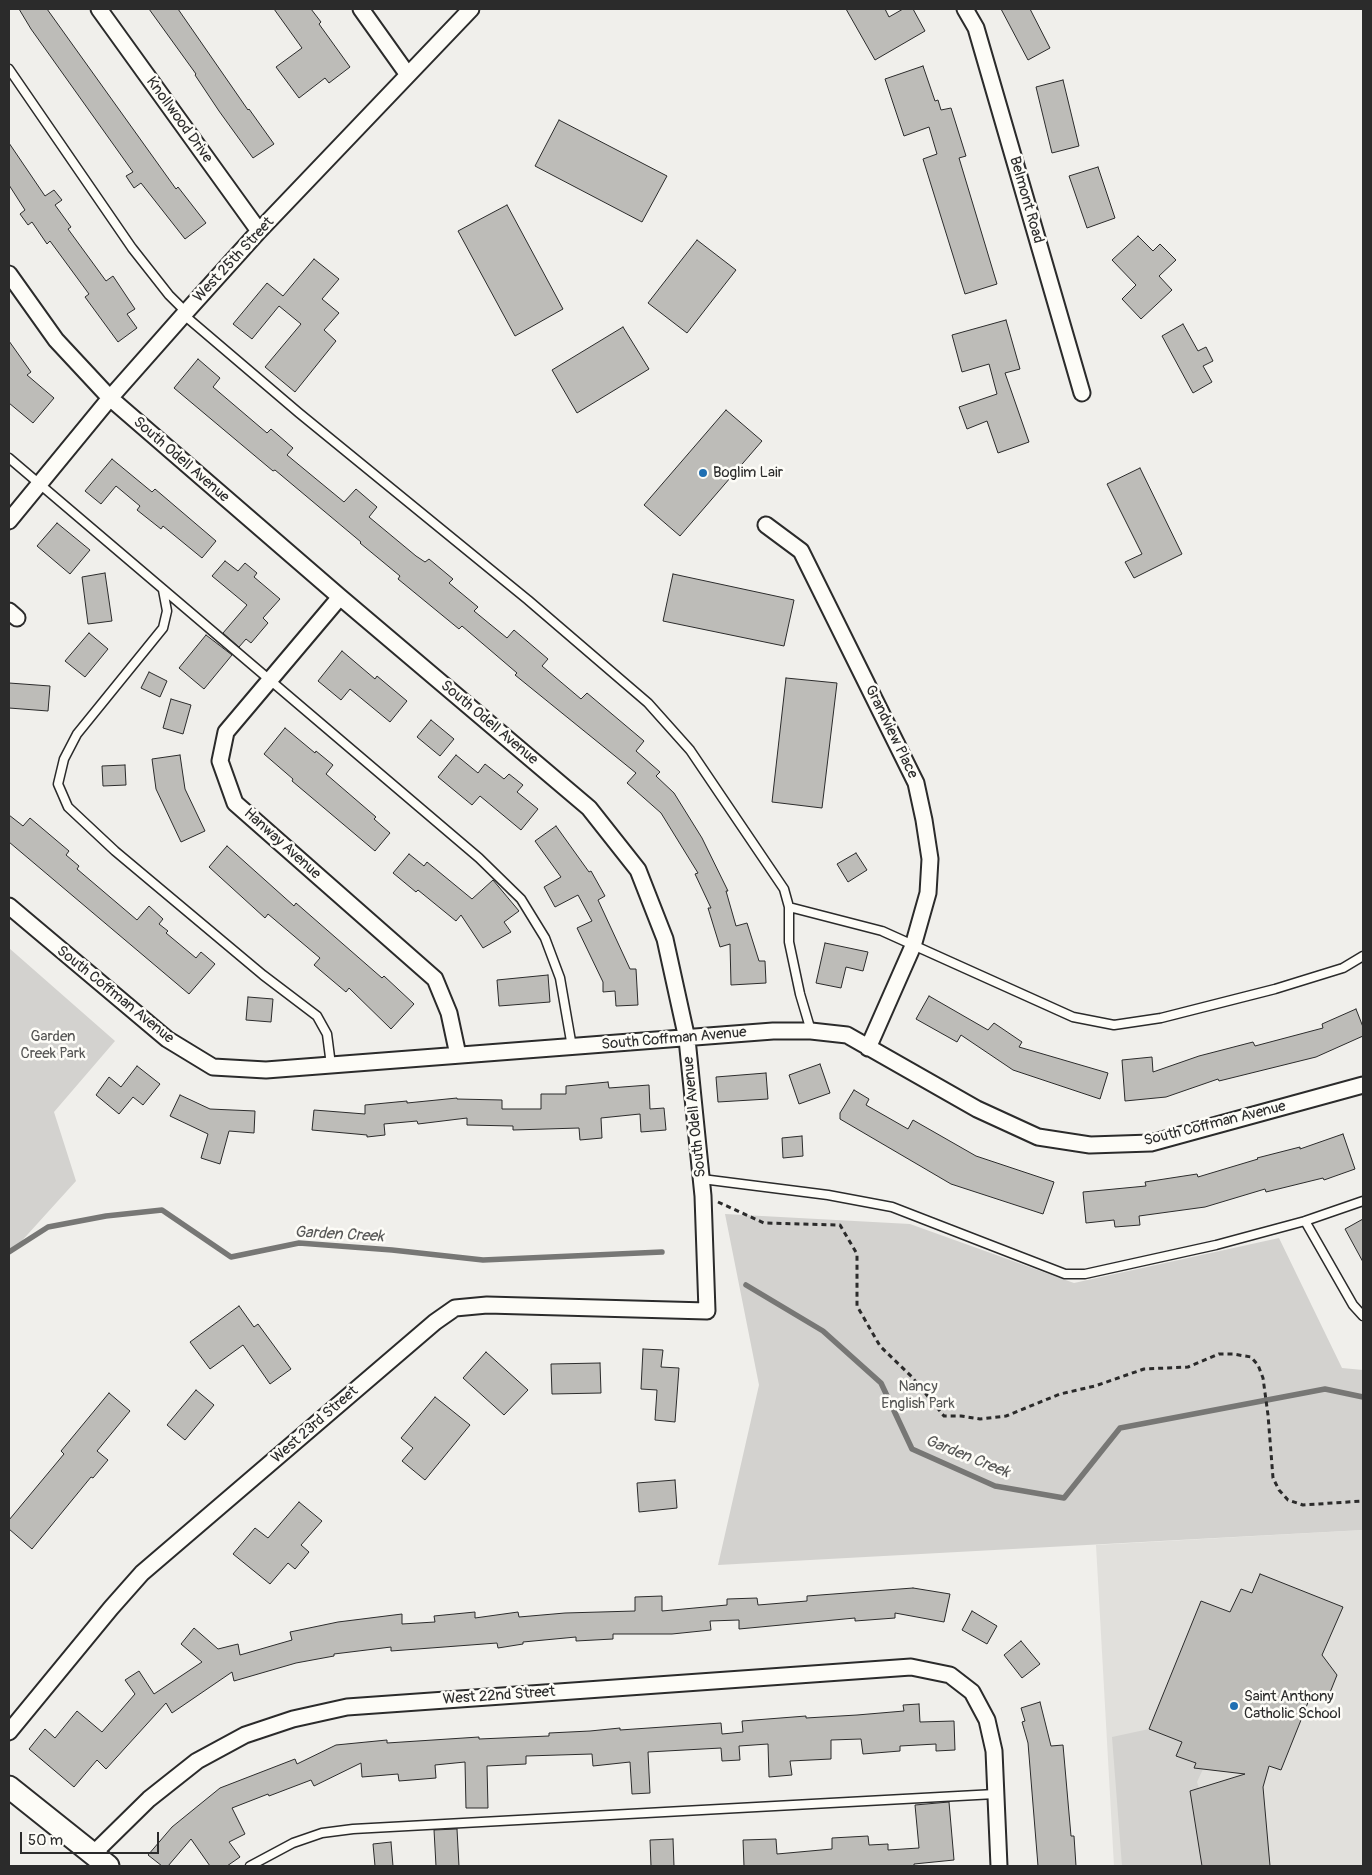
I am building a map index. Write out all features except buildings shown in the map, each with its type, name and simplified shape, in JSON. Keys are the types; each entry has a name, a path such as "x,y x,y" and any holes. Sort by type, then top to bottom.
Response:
{"main road":[{"path":"9,1788 100,1860"}],"street":[{"name":"Knollwood Drive","path":"99,9 259,231"},
{"path":"360,9 408,75"},
{"name":"West 25th Street","path":"9,521 110,398 185,313 259,231 471,9"},
{"name":"Belmont Road","path":"965,9 976,28 1082,393"},
{"name":"South Odell Avenue","path":"9,274 56,340 110,398 340,597 589,808 638,870 665,939 687,1039 702,1179 707,1311"},
{"name":"Grandview Place","path":"766,525 801,551 916,783 930,859 928,894 913,946 868,1048"},
{"name":"Hanway Avenue","path":"340,597 226,732 220,761 235,803 434,979 449,1013 458,1055"},
{"name":"South Coffman Avenue","path":"9,906 167,1039 213,1067 266,1070 773,1031 811,1031 848,1035 977,1109 1038,1137 1090,1145 1151,1143 1363,1085"},
{"name":"West 23rd Street","path":"9,1732 142,1573 454,1308 487,1305 707,1311"},
{"name":"West 22nd Street","path":"100,1860 149,1799 197,1761 245,1735 293,1719 347,1707 911,1667 950,1675 972,1692 987,1720 994,1751 995,1794"},
{"path":"995,1794 999,1866"}],"lane":[{"path":"9,69 132,248 185,313 299,413 528,600 648,704 690,750 784,889 788,907 789,942 800,994 811,1031"},
{"path":"9,458 479,858 521,899 545,938 560,978 572,1047"},
{"path":"163,590 167,611 163,628 77,734 64,759 58,784 68,807 115,850 263,975 317,1016 327,1034 331,1065"},
{"path":"788,907 882,931 1073,1017 1114,1025 1161,1018 1275,989 1343,968 1363,956"},
{"path":"702,1179 828,1194 892,1207 1065,1274 1085,1274 1216,1246 1304,1221 1363,1201"},
{"path":"1304,1221 1353,1305 1363,1316"},
{"path":"250,1866 294,1843 322,1834 353,1829 995,1794"}],"path":[{"path":"703,1196 764,1223 840,1225 857,1254 857,1306 880,1346 912,1378 944,1416 980,1419 1006,1416 1060,1394 1096,1386 1144,1369 1188,1367 1219,1354 1251,1357 1258,1365 1263,1378 1273,1478 1279,1490 1288,1500 1302,1505 1363,1501"}],"shaded area":[{"name":"Saint Anthony Catholic School","path":"1363,1530 1363,1866 1114,1866 1096,1545"}],"green space":[{"name":"Garden Creek Park","path":"9,948 115,1041 54,1112 76,1181 9,1255"},
{"name":"Nancy English Park","path":"725,1214 910,1224 1074,1283 1279,1238 1342,1368 1363,1370 1363,1530 718,1565 759,1385"},
{"path":"1149,1729 1182,1742 1176,1756 1196,1763 1203,1769 1197,1782 1199,1788 1190,1791 1202,1866 1122,1866 1112,1737"}],"waterway":[{"name":"Garden Creek","path":"9,1252 48,1227 106,1216 162,1210 231,1257 299,1243 392,1250 483,1260 662,1252"},
{"name":"Garden Creek","path":"746,1285 823,1331 881,1383 912,1449 995,1486 1064,1498 1120,1428 1325,1389 1363,1397"}],"place":[{"name":"Boglim Lair","path":"703,473"},
{"name":"Saint Anthony Catholic School","path":"1234,1706"}]}
